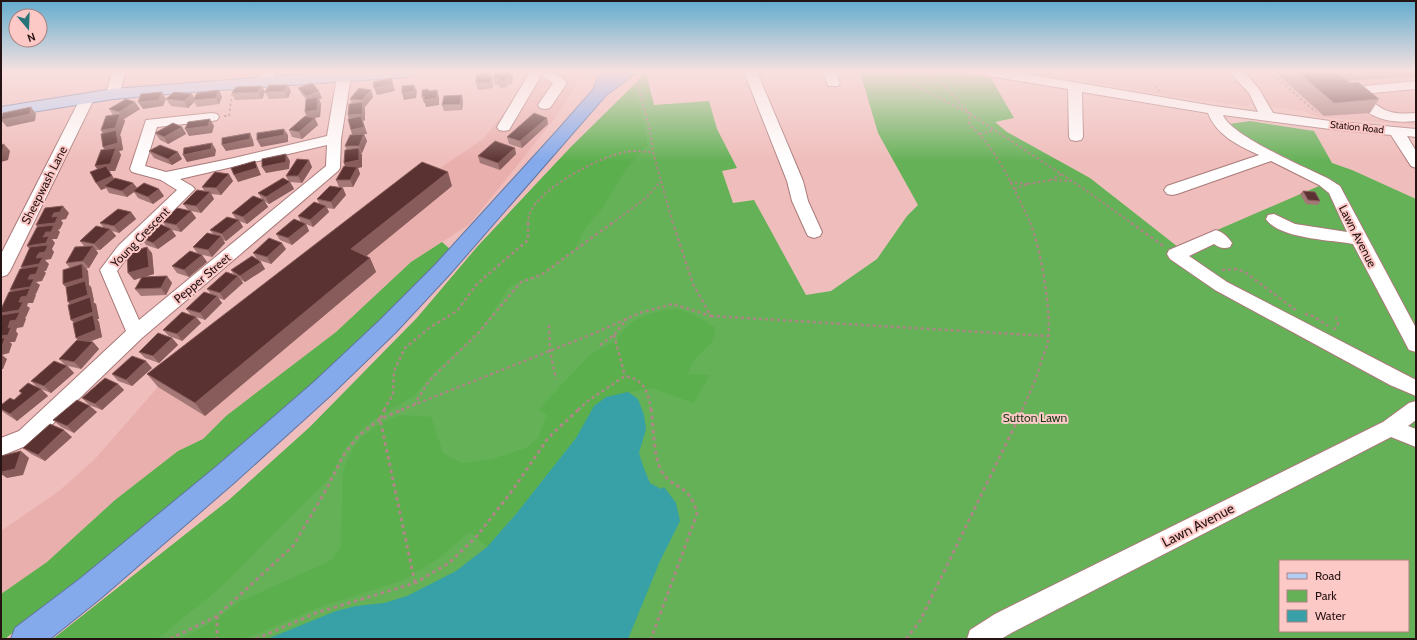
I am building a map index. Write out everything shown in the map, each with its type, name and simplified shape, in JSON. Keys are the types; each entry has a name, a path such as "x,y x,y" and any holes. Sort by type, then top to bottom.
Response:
{"highway":[{"path":"26,639 91,588 226,474 322,389 387,327 529,174 584,102"}],"main road":[{"path":"1,112 68,102"}],"street":[{"name":"Sheepwash Lane","path":"3,263 86,102"},
{"name":"Pepper Street","path":"1,447 26,438 136,334 333,168 334,140 340,102"},
{"path":"504,127 519,102"},
{"path":"762,102 795,181 800,201 814,232"},
{"path":"1075,102 1076,137"},
{"name":"Station Road","path":"1165,102 1214,110 1330,125 1416,133"},
{"path":"1260,102 1268,116"},
{"path":"1275,102 1295,120"},
{"path":"1363,102 1379,115 1388,118 1416,117"},
{"name":"Lawn Avenue","path":"1214,110 1216,117 1229,131 1244,141 1324,182 1335,190 1359,240 1416,345"},
{"path":"212,117 151,123 137,169 166,177 187,189 234,163"},
{"path":"1396,131 1416,163"},
{"path":"166,177 334,140"},
{"path":"1172,190 1272,156"},
{"name":"Young Crescent","path":"136,334 108,270 124,250 187,189"},
{"path":"1274,219 1291,229 1359,240"},
{"path":"1175,254 1216,236 1224,243"},
{"path":"1175,254 1214,281 1397,380 1416,388"},
{"name":"Lawn Avenue","path":"979,639 1004,623 1390,428 1416,409"},
{"path":"1390,428 1416,438"}],"path":[{"path":"212,117 228,116 231,102"},
{"path":"642,102 650,130 653,152 677,237 694,284 711,316"},
{"path":"947,102 970,114 1072,181 1175,254"},
{"path":"906,639 920,621 1033,388 1048,341 1048,312 1043,271 1034,231 1000,161 980,134 969,124 970,114 959,102"},
{"path":"1304,102 1330,125"},
{"path":"980,134 994,130"},
{"path":"415,583 380,419 393,394 394,371 405,348 428,328 457,311 477,284 528,240 528,218 532,208 550,191 582,169 623,152 653,152"},
{"path":"1051,180 1061,174"},
{"path":"1014,189 1028,184 1051,180 1072,181"},
{"path":"414,405 429,381 479,332 521,282 541,275 547,271 646,198 661,181"},
{"path":"1010,182 1028,184"},
{"path":"1214,281 1217,271 1237,269 1246,273 1296,309 1300,316 1295,325"},
{"path":"170,639 217,616 292,546 326,490 343,456 358,436 380,419 550,351 639,313 673,304 711,316 1048,336"},
{"path":"1334,330 1338,324 1336,317"},
{"path":"600,345 614,336 627,318"},
{"path":"549,324 550,351 556,379"},
{"path":"614,336 625,376"},
{"path":"256,639 316,613 415,583 449,564 476,537 512,491 548,438 589,400 625,376 638,379 645,389 651,407 658,464 666,479 688,492 695,505 697,514 651,639"},
{"path":"217,616 217,639"}],"shaded area":[{"path":"511,102 566,102 556,117 470,224 411,262 336,332 226,416 203,439 178,451 115,500 47,562 1,594 1,531 59,491 94,460 158,387 439,169 483,139"},
{"path":"1216,102 1416,102 1416,125 1318,117 1304,111 1250,104 1248,106"}],"green space":[{"name":"Sutton Lawn","path":"617,102 653,102 654,105 709,102 717,129 737,168 722,171 733,203 754,200 806,295 831,291 877,259 907,216 918,205 878,133 869,102 1005,102 1014,118 995,122 1007,132 1090,178 1178,247 1319,186 1329,179 1239,134 1229,124 1250,121 1314,131 1332,163 1352,170 1416,199 1416,639 53,639 229,500 310,427 417,318 478,246 571,147"},
{"path":"617,102 638,102 648,145 626,169 604,206 585,229 573,252 541,275 511,285 479,332 434,372 414,396 376,418 359,431 344,450 333,474 220,588 157,639 53,639 229,500 310,427 417,318 478,246 571,147"},
{"path":"442,242 450,249 373,332 337,365 109,555 5,639 1,639 1,594 47,562 115,500 178,451 203,439 226,416 336,332 411,262"},
{"path":"679,309 698,317 715,328 713,341 693,361 688,374 710,375 693,403 652,388 606,397 594,406 576,438 516,514 487,547 470,532 437,559 404,580 322,606 244,639 182,639 211,623 241,601 332,560 341,546 343,471 351,452 362,437 382,422 402,415 431,417 443,453 462,463 492,459 526,448 538,438 547,415 539,409 589,356 617,341 628,326 635,321 661,311"}],"water":[{"path":"628,392 638,399 644,415 646,429 639,453 643,466 650,483 661,489 664,487 676,503 680,521 660,561 628,639 267,639 336,611 356,606 384,603 407,596 456,571 487,547 516,514 576,438 594,406 606,397"}],"building":[{"path":"121,102 135,102 119,112 109,109"},
{"path":"306,102 318,102 317,110 305,112"},
{"path":"363,102 362,114 348,115 349,104"},
{"path":"443,102 460,102 460,104 442,105"},
{"path":"31,107 30,114 1,120 3,113"},
{"path":"534,113 547,118 520,141 507,137"},
{"path":"120,114 115,128 101,130 106,116"},
{"path":"305,116 315,118 299,132 289,130"},
{"path":"361,116 364,127 351,130 348,119"},
{"path":"210,119 208,126 185,129 188,122"},
{"path":"173,123 182,127 164,137 155,133"},
{"path":"284,129 284,135 257,140 257,133"},
{"path":"116,130 118,143 103,147 101,134"},
{"path":"250,133 250,139 222,145 222,138"},
{"path":"364,134 359,146 345,146 350,135"},
{"path":"495,141 515,148 498,163 478,156"},
{"path":"212,143 211,149 183,155 184,148"},
{"path":"4,144 2,153 1,154 1,145"},
{"path":"160,145 178,152 168,159 149,151"},
{"path":"116,148 110,164 95,166 101,150"},
{"path":"359,148 359,160 344,163 345,150"},
{"path":"286,154 286,162 262,167 262,159"},
{"path":"297,159 309,160 298,176 286,176"},
{"path":"255,161 257,168 234,175 231,168"},
{"path":"422,162 448,172 351,249 370,258 195,403 147,374"},
{"path":"106,166 112,176 96,183 90,172"},
{"path":"344,166 357,167 350,180 336,180"},
{"path":"215,172 229,174 216,188 202,187"},
{"path":"115,178 133,183 122,191 104,186"},
{"path":"283,178 290,182 266,197 258,193"},
{"path":"144,183 159,189 148,197 133,191"},
{"path":"330,186 343,188 331,202 317,199"},
{"path":"197,190 210,192 196,206 183,204"},
{"path":"1303,191 1315,192 1320,201 1308,200"},
{"path":"253,196 264,200 243,217 232,213"},
{"path":"314,202 326,206 310,220 298,216"},
{"path":"63,206 60,212 54,213 52,217 58,216 55,223 36,225 45,208"},
{"path":"177,208 191,211 176,225 163,222"},
{"path":"118,209 131,212 114,226 100,223"},
{"path":"227,217 239,220 222,234 210,230"},
{"path":"294,219 306,224 288,238 276,234"},
{"path":"160,224 171,229 153,243 141,238"},
{"path":"54,225 51,232 46,232 43,237 49,236 46,243 27,246 37,227"},
{"path":"96,226 110,229 94,244 80,241"},
{"path":"207,233 221,236 208,250 193,247"},
{"path":"269,238 282,243 267,257 253,253"},
{"path":"48,245 45,252 39,253 36,258 43,257 39,264 21,267 30,247"},
{"path":"93,246 83,261 66,263 75,247"},
{"path":"147,247 149,267 128,273 127,253"},
{"path":"190,251 202,255 184,270 172,266"},
{"path":"252,256 261,262 240,276 231,270"},
{"path":"82,264 83,278 63,284 63,270"},
{"path":"39,266 36,274 30,275 28,279 34,279 30,287 10,290 20,269"},
{"path":"226,272 238,276 220,293 207,289"},
{"path":"167,276 161,288 135,289 142,277"},
{"path":"85,281 88,295 68,302 66,287"},
{"path":"30,288 27,296 21,297 19,302 23,302 19,310 1,313 1,309 9,292"},
{"path":"204,292 217,296 200,313 186,309"},
{"path":"90,297 93,312 71,320 68,305"},
{"path":"20,312 16,320 10,321 8,328 11,327 8,335 1,336 1,315"},
{"path":"182,312 196,317 177,334 163,330"},
{"path":"93,315 96,330 76,338 73,323"},
{"path":"158,333 172,338 153,356 139,352"},
{"path":"1,338 5,338 1,347"},
{"path":"77,340 93,342 74,362 59,359"},
{"path":"132,356 146,361 126,380 112,374"},
{"path":"54,361 67,366 44,386 31,381"},
{"path":"105,378 118,384 95,404 82,398"},
{"path":"28,383 41,389 10,414 1,409 1,405 10,398 14,400 22,393 19,391"},
{"path":"77,400 90,406 67,426 53,420"},
{"path":"50,424 64,430 38,455 23,448"},
{"path":"21,451 15,469 1,472 1,456"}]}
